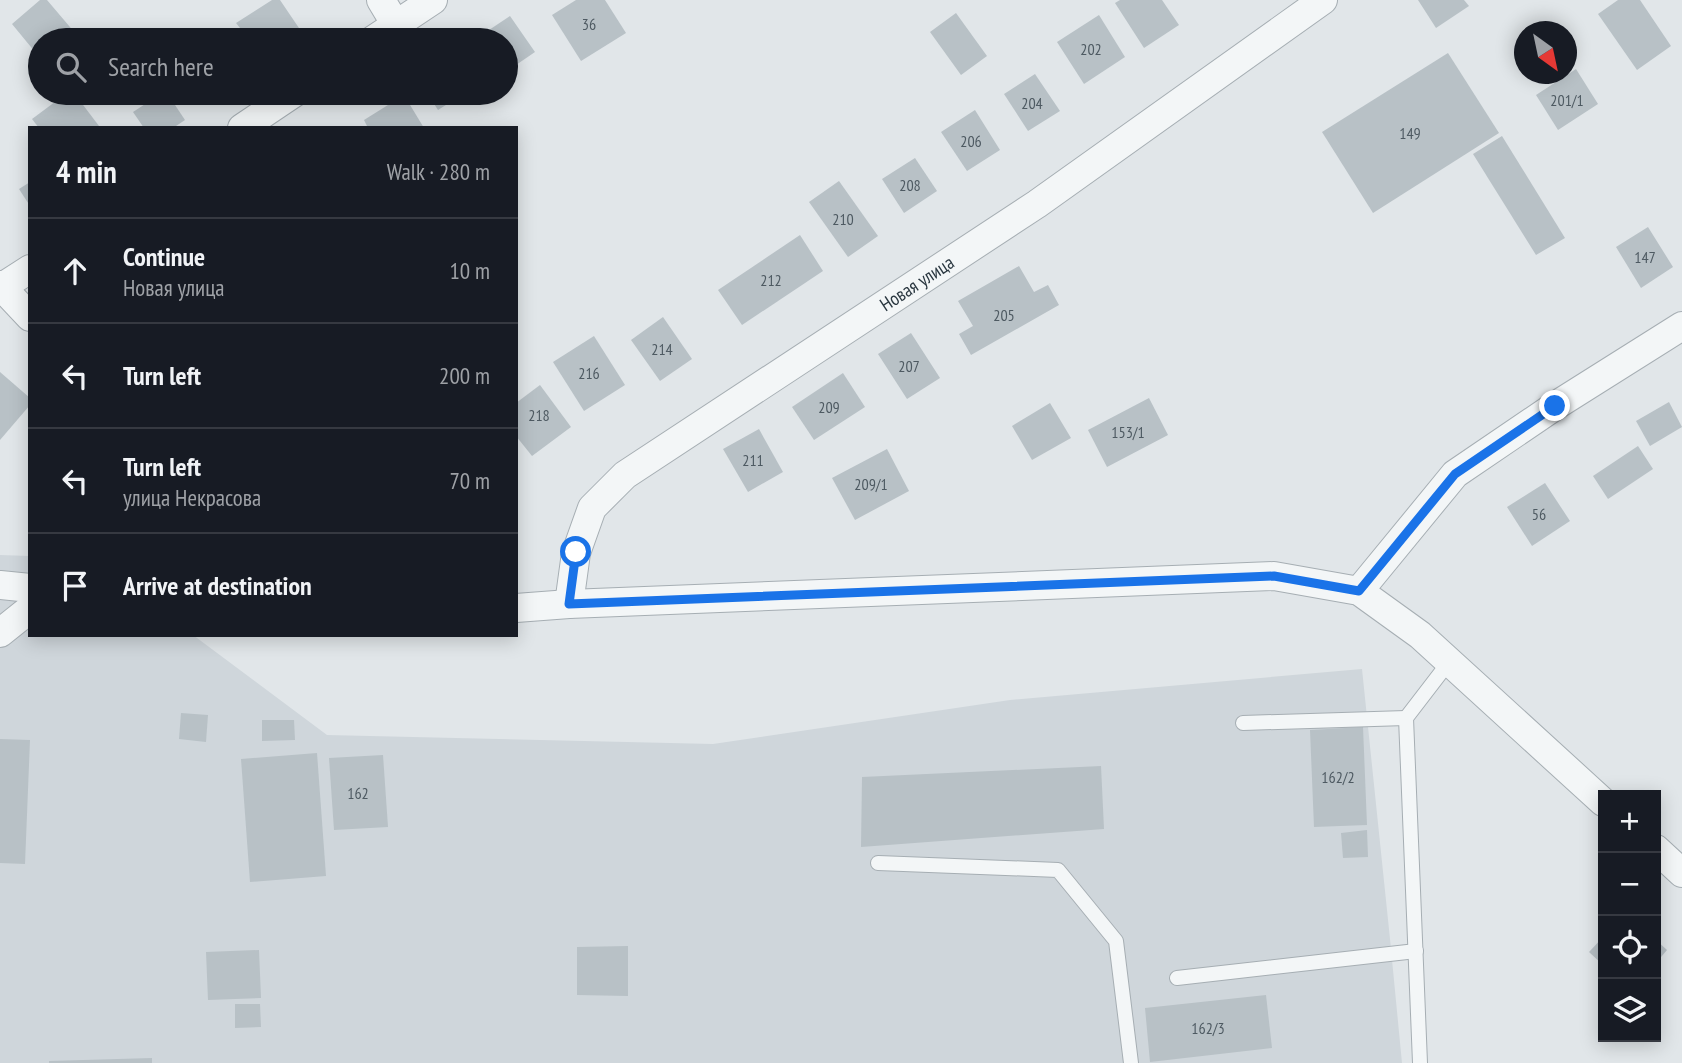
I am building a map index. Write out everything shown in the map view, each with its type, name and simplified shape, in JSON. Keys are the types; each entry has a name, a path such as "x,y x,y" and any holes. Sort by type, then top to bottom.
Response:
{"street":[{"path":"382,0 385,28"},
{"path":"392,28 433,0"},
{"name":"Новая улица","path":"569,604 576,552 592,508 625,475 1037,204 1323,0"},
{"path":"245,126 276,105"},
{"path":"28,270 1,286 28,315"},
{"path":"1359,591 1455,474 1555,406 1682,326"},
{"path":"518,608 1274,576 1359,591 1420,635 1598,797"},
{"path":"0,585 28,588"},
{"path":"0,633 28,611"},
{"path":"1660,853 1682,873"}],"lane":[{"path":"1420,1063 1406,718 1448,662"},
{"path":"1243,723 1406,718"},
{"path":"878,863 1058,870 1116,941 1131,1063"},
{"path":"1177,978 1416,951"}],"shaded area":[{"path":"0,555 28,556 28,637 196,637 327,735 713,744 1010,700 1362,669 1402,1063 0,1063"}],"building":[{"path":"40,0 47,0 71,28 28,28 28,43 12,24"},
{"path":"272,0 280,0 299,28 240,28 236,23"},
{"path":"576,0 605,0 626,33 581,61 552,15"},
{"path":"1120,0 1162,0 1179,25 1144,48 1115,3"},
{"path":"1418,0 1464,0 1469,6 1436,28"},
{"path":"1618,0 1640,0 1671,46 1637,70 1598,14"},
{"path":"956,13 987,56 961,75 930,32"},
{"path":"1099,15 1125,57 1084,84 1057,42"},
{"path":"510,16 535,52 518,64 518,28 492,28"},
{"path":"1448,53 1499,133 1373,213 1322,132"},
{"path":"1577,71 1598,104 1558,130 1536,95 1553,84 1577,84"},
{"path":"1035,74 1060,111 1028,131 1004,94"},
{"path":"51,105 83,105 99,126 37,126 32,119"},
{"path":"144,105 175,105 185,120 176,126 143,126 133,112"},
{"path":"388,105 410,105 423,126 367,126 364,120"},
{"path":"975,110 1000,150 967,171 941,132"},
{"path":"1502,136 1565,238 1536,255 1473,154"},
{"path":"915,158 937,191 904,213 882,179"},
{"path":"839,181 878,236 848,257 809,202"},
{"path":"28,183 28,203 19,189"},
{"path":"1648,227 1673,267 1641,288 1616,247"},
{"path":"800,235 823,271 742,325 718,290"},
{"path":"1019,266 1034,292 1048,285 1059,305 971,355 959,334 973,326 958,301"},
{"path":"663,317 692,359 660,381 631,340"},
{"path":"911,333 940,378 907,399 878,354"},
{"path":"594,336 625,385 584,411 553,362"},
{"path":"0,372 28,396 28,407 0,440"},
{"path":"843,373 865,407 814,440 792,407"},
{"path":"540,385 571,427 532,456 518,438 518,402"},
{"path":"1149,398 1168,435 1107,467 1088,430"},
{"path":"1669,402 1682,427 1650,446 1636,421"},
{"path":"1050,403 1071,438 1032,460 1012,426"},
{"path":"759,429 783,472 748,492 723,449"},
{"path":"1638,446 1653,469 1608,499 1593,476"},
{"path":"887,449 909,491 855,520 832,478"},
{"path":"1545,483 1570,521 1532,546 1507,507"},
{"path":"181,713 208,715 206,742 179,739"},
{"path":"262,720 294,720 295,740 262,741"},
{"path":"1363,727 1367,825 1314,827 1310,730"},
{"path":"0,739 30,740 25,864 0,863"},
{"path":"317,753 326,876 250,882 241,759"},
{"path":"383,755 388,827 334,830 329,758"},
{"path":"1101,766 1104,829 861,847 862,777"},
{"path":"1367,830 1368,857 1343,858 1341,833"},
{"path":"1598,942 1598,960 1589,952"},
{"path":"1661,945 1667,950 1661,957"},
{"path":"628,946 628,996 577,995 577,947"},
{"path":"259,950 261,998 208,1000 206,952"},
{"path":"1266,995 1272,1048 1150,1062 1145,1008"},
{"path":"235,1004 260,1004 261,1027 235,1028"},
{"path":"152,1058 152,1063 49,1063 49,1061"}],"route":[{"path":"576,552 569,604 1274,576 1359,591 1455,474 1555,406"}]}
